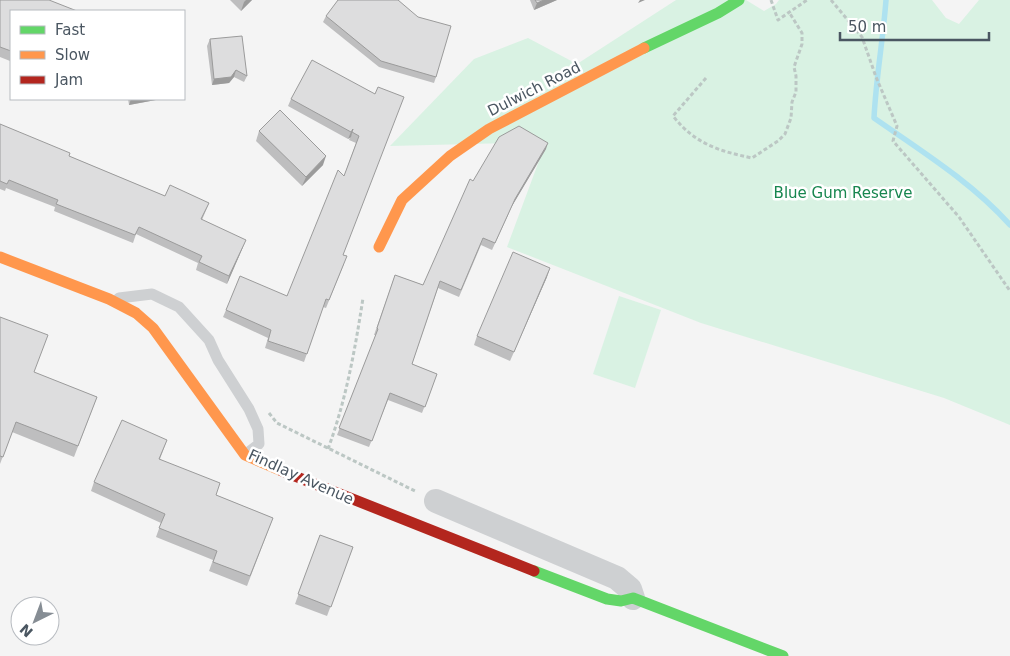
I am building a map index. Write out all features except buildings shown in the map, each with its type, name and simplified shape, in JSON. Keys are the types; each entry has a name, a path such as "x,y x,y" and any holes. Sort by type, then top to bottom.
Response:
{"street":[{"name":"Dulwich Road","path":"379,247 402,200 426,176 458,150 489,129 672,34 718,13 740,0"},
{"name":"Findlay Avenue","path":"0,257 109,299 136,313 153,328 245,455 314,485 607,599 621,601 633,598 783,656"},
{"path":"436,501 617,578 630,588 633,598"}],"lane":[{"path":"109,299 152,294 179,307 209,340 218,360 249,409 258,429 259,444 245,455"}],"path":[{"path":"771,0 778,20 807,0"},
{"path":"831,0 862,37 876,77 897,126 893,140 959,217 1010,291"},
{"path":"706,78 673,116 683,128 706,145 725,152 752,158 778,141 785,134 791,118 792,102 796,92 794,66 802,44 802,33 789,12"},
{"path":"328,449 341,413 363,298"},
{"path":"249,409 262,404 277,423 436,501"}],"green space":[{"name":"Blue Gum Reserve","path":"676,0 746,0 764,11 779,0 932,0 946,18 959,24 979,0 1010,0 1010,425 944,398 701,323 507,247 546,142 390,146 474,59 528,38 577,64"},
{"path":"619,296 661,310 635,388 593,374"}],"waterway":[{"path":"886,0 874,118 963,181 1010,225"}],"traffic: fast":[{"path":"644,48 718,13 739,0"},
{"path":"534,571 607,599 621,601 633,598 783,656"}],"traffic: slow":[{"path":"379,247 402,200 450,156 489,129 644,48"},
{"path":"0,257 109,299 136,313 153,328 245,455 282,471"}],"traffic: jam":[{"path":"282,471 534,571"}]}
